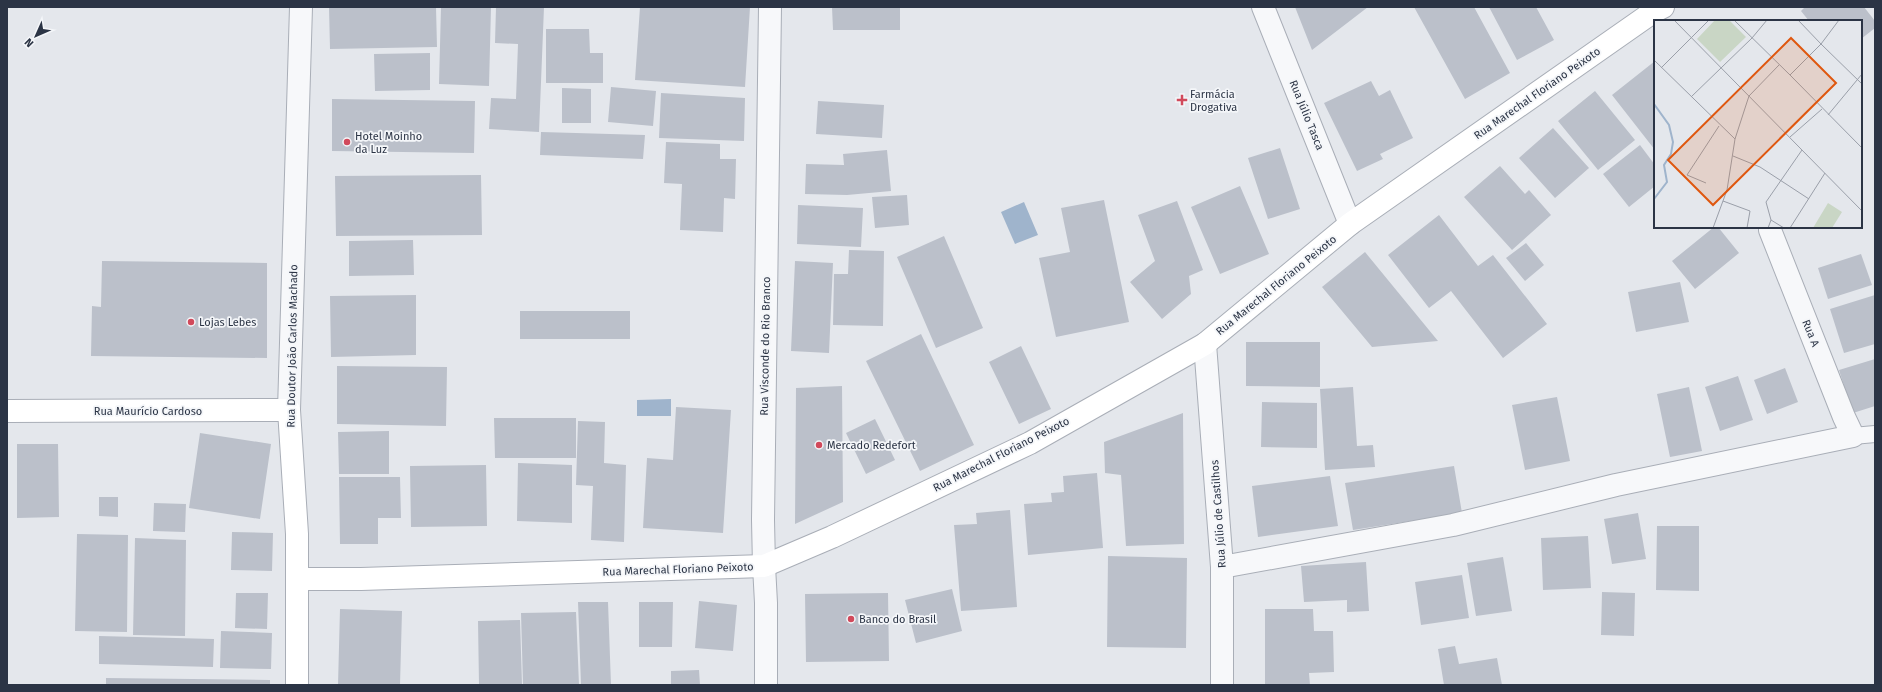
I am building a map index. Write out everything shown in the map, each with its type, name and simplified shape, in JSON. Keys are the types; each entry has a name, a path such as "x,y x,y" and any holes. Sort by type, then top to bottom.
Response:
{"main road":[{"name":"Rua Marechal Floriano Peixoto","path":"297,579 764,566 832,537 1030,443 1205,344 1350,224 1640,21 1663,7"},
{"name":"Rua Maurício Cardoso","path":"7,411 289,410"},
{"name":"Rua Doutor João Carlos Machado","path":"289,410 298,534 297,685"}],"street":[{"name":"Rua Doutor João Carlos Machado","path":"289,410 300,7"},
{"name":"Rua Visconde do Rio Branco","path":"766,685 766,603 763,520 770,7"},
{"name":"Rua Júlio Tasca","path":"1263,7 1350,224"},
{"name":"Rua A","path":"1770,230 1844,417 1854,436"},
{"name":"Rua Júlio de Castilhos","path":"1205,344 1222,567 1222,685"},
{"path":"1222,567 1453,525 1616,485 1854,436"}],"lane":[{"path":"1854,436 1875,434"}],"water":[{"path":"1024,202 1038,235 1015,244 1001,212"},
{"path":"671,399 671,416 637,416 637,400"}],"building":[{"path":"329,7 436,7 437,47 330,49"},
{"path":"441,7 491,7 489,86 439,84"},
{"path":"496,7 544,7 539,132 489,129 491,98 516,99 518,44 495,43"},
{"path":"640,7 750,7 745,87 635,80"},
{"path":"832,7 900,7 900,30 833,30"},
{"path":"1295,7 1368,7 1312,50"},
{"path":"1414,7 1474,7 1510,73 1465,99"},
{"path":"1489,7 1536,7 1554,40 1517,60"},
{"path":"1805,7 1864,7 1875,21 1875,28 1862,38 1862,20 1808,20 1801,11"},
{"path":"546,29 589,29 590,53 603,53 603,83 546,83"},
{"path":"430,53 430,90 375,91 374,54"},
{"path":"1654,62 1654,149 1612,95"},
{"path":"1371,81 1379,96 1390,90 1413,138 1380,154 1383,159 1357,171 1324,103"},
{"path":"611,87 656,91 653,126 608,122"},
{"path":"562,88 591,89 591,123 562,123"},
{"path":"1595,91 1635,140 1598,170 1558,121"},
{"path":"661,93 745,98 744,141 659,138"},
{"path":"332,99 475,101 474,153 332,151"},
{"path":"818,101 884,105 882,138 816,134"},
{"path":"1553,128 1589,168 1555,198 1519,158"},
{"path":"541,132 645,135 643,159 540,155"},
{"path":"666,142 720,144 720,159 736,159 735,199 724,198 723,232 680,230 682,184 664,183"},
{"path":"1640,145 1654,164 1654,187 1629,207 1603,174"},
{"path":"1280,148 1300,209 1268,219 1248,158"},
{"path":"887,150 891,191 847,195 805,194 806,164 844,165 843,154"},
{"path":"1500,166 1525,194 1529,190 1551,215 1512,250 1464,197"},
{"path":"481,175 482,235 336,236 335,176"},
{"path":"1240,186 1269,254 1220,274 1191,207"},
{"path":"907,195 909,225 875,228 872,197"},
{"path":"1104,200 1129,322 1056,337 1039,258 1070,252 1061,208"},
{"path":"1177,201 1203,270 1189,276 1191,294 1162,319 1130,282 1155,261 1138,215"},
{"path":"798,205 863,208 861,247 797,244"},
{"path":"1439,215 1478,266 1493,255 1547,324 1503,358 1451,291 1429,308 1388,255"},
{"path":"1713,228 1719,228 1739,253 1695,289 1672,261"},
{"path":"944,236 983,328 936,348 897,257"},
{"path":"413,240 414,275 349,276 349,241"},
{"path":"1526,243 1544,265 1525,281 1506,258"},
{"path":"849,250 884,251 883,326 833,325 834,274 848,274"},
{"path":"1365,252 1438,341 1372,347 1322,287"},
{"path":"1861,254 1872,285 1828,299 1818,268"},
{"path":"102,261 267,263 267,358 91,356 92,306 101,307"},
{"path":"795,261 833,263 829,353 791,351"},
{"path":"1680,282 1689,322 1636,332 1628,292"},
{"path":"416,295 416,355 331,357 330,296"},
{"path":"1875,295 1875,344 1844,353 1830,309"},
{"path":"520,311 630,311 630,339 520,339"},
{"path":"921,334 974,445 920,471 866,361"},
{"path":"1246,342 1320,342 1320,387 1246,386"},
{"path":"1021,346 1051,409 1019,424 989,362"},
{"path":"1875,359 1875,406 1853,413 1839,370"},
{"path":"337,366 447,367 446,426 337,424"},
{"path":"1785,368 1798,402 1767,414 1754,380"},
{"path":"1738,376 1753,420 1720,431 1705,387"},
{"name":"Mercado Redefort","path":"842,386 843,502 795,524 796,388"},
{"path":"1353,387 1357,446 1373,445 1375,467 1325,470 1320,389"},
{"path":"1689,387 1702,451 1670,457 1657,394"},
{"path":"1557,397 1570,461 1525,470 1512,405"},
{"path":"1262,402 1317,403 1317,448 1261,447"},
{"path":"676,407 731,410 723,533 643,528 647,458 673,460"},
{"path":"1183,413 1184,544 1126,546 1121,475 1105,473 1104,442"},
{"path":"494,418 576,418 576,458 495,458"},
{"path":"875,419 895,460 866,474 846,433"},
{"path":"578,421 605,422 604,463 626,465 624,542 591,540 593,486 576,485"},
{"path":"389,431 389,474 339,474 338,432"},
{"path":"200,433 271,444 260,519 189,508"},
{"path":"17,444 58,444 59,517 17,518"},
{"path":"518,463 572,465 572,523 517,521"},
{"path":"486,465 487,526 411,527 410,466"},
{"path":"1454,466 1462,513 1353,530 1345,483"},
{"path":"1097,473 1103,548 1028,555 1024,504 1052,502 1051,493 1064,492 1063,476"},
{"path":"1330,476 1338,526 1258,537 1252,486"},
{"path":"339,477 400,477 401,518 378,518 378,544 340,544"},
{"path":"99,497 118,497 118,517 99,516"},
{"path":"154,503 186,504 185,532 153,531"},
{"path":"1010,510 1017,607 961,611 954,525 977,524 976,513"},
{"path":"1638,513 1646,559 1612,564 1604,519"},
{"path":"1657,526 1699,526 1699,591 1656,590"},
{"path":"232,532 273,533 272,571 231,570"},
{"path":"77,534 128,535 127,632 75,631"},
{"path":"1588,536 1591,588 1543,590 1541,538"},
{"path":"135,538 186,540 185,636 133,635"},
{"path":"1108,556 1187,558 1186,648 1107,647"},
{"path":"1503,557 1512,611 1476,616 1467,563"},
{"path":"1366,562 1369,611 1347,612 1347,600 1304,602 1301,566"},
{"path":"1462,575 1469,618 1421,625 1415,582"},
{"path":"952,589 962,631 916,643 905,600"},
{"path":"1602,592 1635,593 1634,636 1601,635"},
{"path":"236,593 268,593 267,629 235,628"},
{"path":"888,593 889,661 806,662 805,594"},
{"path":"699,601 737,605 733,651 695,648"},
{"path":"578,602 608,602 611,685 581,685"},
{"path":"639,602 673,602 672,647 639,647"},
{"path":"340,609 402,611 400,685 338,685"},
{"path":"1265,609 1313,609 1314,631 1333,631 1334,672 1309,673 1310,685 1265,685"},
{"path":"576,612 579,685 523,685 521,613"},
{"path":"520,620 522,685 479,685 478,621"},
{"path":"221,631 272,633 271,669 220,668"},
{"path":"99,636 214,639 213,667 99,664"},
{"path":"1455,646 1459,664 1497,658 1502,685 1444,685 1438,649"},
{"path":"699,670 700,685 671,685 671,671"},
{"path":"106,678 270,680 270,685 106,685"}],"place":[{"name":"Farmácia Drogativa","path":"1182,100"},
{"name":"Hotel Moinho da Luz","path":"347,142"},
{"name":"Lojas Lebes","path":"191,322"},
{"name":"Mercado Redefort","path":"819,445"},
{"name":"Banco do Brasil","path":"851,619"}]}
